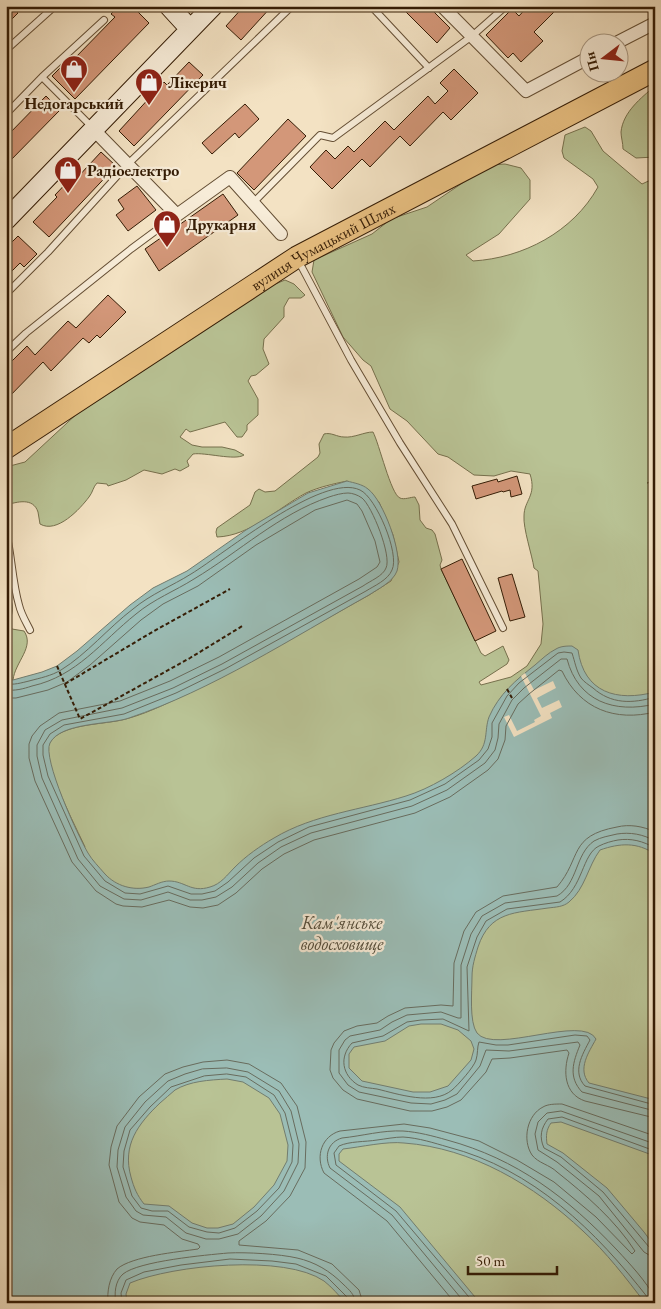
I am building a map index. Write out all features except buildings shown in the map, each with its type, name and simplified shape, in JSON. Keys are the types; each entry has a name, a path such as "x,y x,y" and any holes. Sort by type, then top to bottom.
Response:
{"highway":[{"name":"вулиця Чумацький Шлях","path":"6,448 297,257 655,70"}],"main road":[{"path":"169,6 190,29"},
{"path":"6,220 213,6"}],"street":[{"path":"442,6 526,91 578,63"},
{"path":"628,37 655,23"},
{"path":"93,129 177,215 230,177 282,234"}],"lane":[{"path":"6,50 55,6"},
{"path":"6,294 48,252 128,164 292,6"},
{"path":"371,6 429,68"},
{"path":"254,203 320,135 333,138 472,36 506,6"},
{"path":"6,114 42,77 104,20"},
{"path":"42,77 93,129"},
{"path":"6,352 26,332 177,215"},
{"path":"297,257 351,360 400,443 452,524 503,628"},
{"path":"6,532 19,607 30,630"}],"path":[{"path":"65,684 154,631 230,589"},
{"path":"57,666 80,719 190,658 244,625"},
{"path":"507,689 512,698"}],"green space":[{"path":"655,86 655,157 636,158 623,149 622,125 634,106"},
{"path":"585,127 591,131 603,151 642,184 655,178 655,480 647,483 655,481 655,1303 6,1303 6,890 85,847 68,811 50,765 49,744 54,737 72,728 126,719 174,700 265,653 391,581 399,562 393,535 379,502 347,481 321,487 306,493 252,527 241,532 217,537 217,528 250,505 255,492 259,489 265,492 275,491 318,457 320,453 319,444 324,434 348,437 373,432 389,479 397,495 402,499 415,497 419,505 420,520 426,528 432,530 435,534 442,560 441,569 481,653 485,656 503,646 509,660 507,664 479,682 481,685 511,677 527,666 541,644 543,624 538,571 534,568 524,521 532,488 530,474 511,471 494,476 474,475 448,457 438,454 407,421 390,409 371,366 363,360 343,337 312,272 314,260 372,234 391,219 427,207 489,165 505,164 521,168 530,180 530,199 499,234 466,255 473,261 492,259 510,255 545,240 575,217 588,203 598,187 593,179 564,158 562,151 565,135"},
{"path":"285,280 294,284 305,295 301,298 289,298 284,307 284,317 264,339 263,349 269,364 256,375 251,376 248,381 258,399 258,415 247,425 247,430 242,437 237,437 225,422 190,432 186,429 180,437 192,445 222,447 235,450 244,455 240,457 227,457 193,454 187,461 189,466 180,471 175,469 162,474 144,470 126,480 108,486 107,484 97,483 80,508 68,519 54,526 40,524 36,507 29,502 6,505 6,467 25,462 81,410 232,311 273,285"},
{"path":"6,597 10,598 12,604 12,613 9,621 12,629 24,631 27,637 26,649 14,673 13,680 6,679"}],"water":[{"name":"Кам'янське водосховище","path":"347,481 368,489 380,504 390,527 397,552 398,563 395,575 385,585 369,595 251,662 191,693 129,718 86,725 64,731 56,736 50,743 51,764 69,815 90,856 114,882 131,888 149,887 169,881 198,889 210,887 224,879 253,851 289,830 338,813 415,793 461,768 476,756 483,747 489,717 503,694 521,676 558,648 572,646 578,650 581,665 587,676 604,691 628,696 655,692 655,854 642,847 628,845 600,850 579,891 567,904 515,913 497,920 489,926 478,947 474,962 471,998 474,1028 477,1033 486,1039 501,1040 557,1032 588,1032 596,1039 584,1066 584,1072 589,1083 655,1100 655,1156 561,1122 551,1123 546,1138 547,1144 563,1153 607,1188 655,1247 655,1303 645,1303 616,1266 591,1239 564,1214 523,1184 478,1161 454,1152 429,1146 382,1143 343,1149 339,1154 339,1161 400,1207 480,1303 346,1303 324,1281 306,1273 283,1267 228,1265 173,1271 130,1283 126,1294 127,1303 6,1303 6,679 13,680 57,666 153,588 187,571 246,530 308,493","holes":["441,1024 458,1030 471,1041 474,1049 471,1060 448,1086 430,1092 413,1092 362,1081 349,1068 349,1054 354,1047 385,1041 409,1026","227,1079 243,1082 269,1098 280,1114 288,1145 287,1161 274,1185 254,1207 233,1224 218,1228 207,1228 192,1223 169,1206 144,1204 132,1181 129,1165 130,1145 145,1119 175,1090 193,1083"]}],"pier":[{"path":"525,673 534,690 553,681 556,688 537,698 542,708 559,700 562,707 550,713 552,718 514,737 504,717 509,715 517,731 535,722 534,720 541,716 521,676"}],"place":[{"name":"Недогарський","path":"74,93"},
{"name":"Лікерич","path":"149,106"},
{"name":"Радіоелектро","path":"68,194"},
{"name":"Друкарня","path":"167,248"}]}
